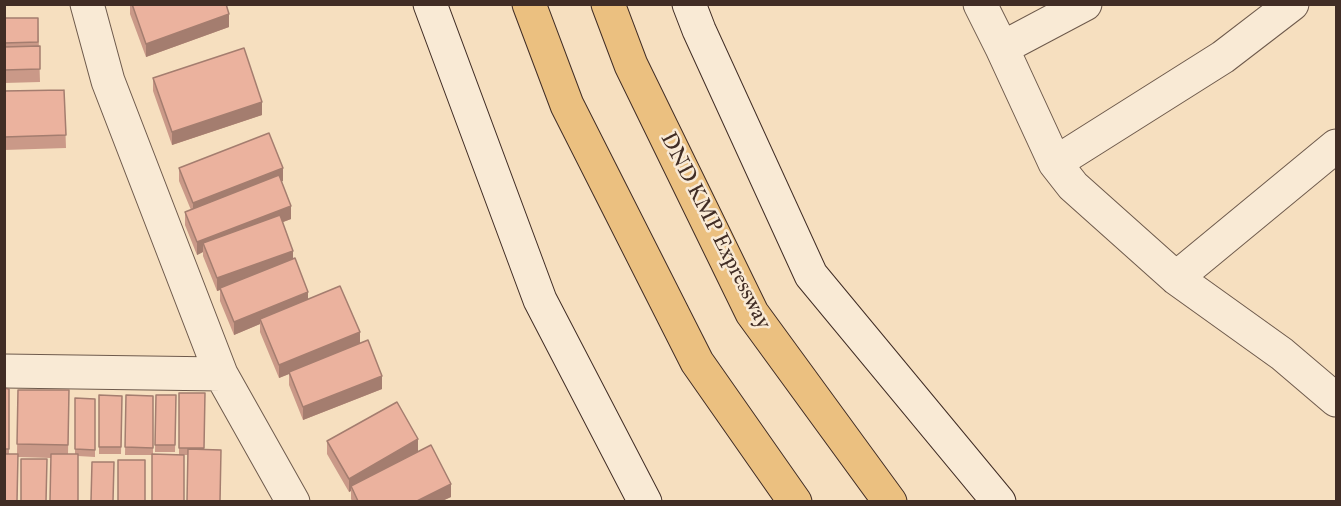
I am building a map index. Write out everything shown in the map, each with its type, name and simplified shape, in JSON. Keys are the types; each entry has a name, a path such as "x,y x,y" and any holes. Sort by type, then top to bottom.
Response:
{"highway":[{"path":"529,4 567,105 697,362 795,501"},
{"name":"DND KMP Expressway","path":"608,4 631,65 752,313 890,501"}],"street":[{"path":"87,4 108,81 221,374 293,501"},
{"path":"430,4 540,300 645,501"},
{"path":"689,4 811,275 999,501"},
{"path":"980,4 1055,163 1073,186 1176,278 1282,354 1336,400"},
{"path":"1002,48 1085,4"},
{"path":"1055,163 1223,57 1292,4"},
{"path":"1176,278 1336,146"},
{"path":"4,371 221,374"}],"building":[{"path":"132,4 226,4 229,14 146,44"},
{"path":"4,18 38,18 38,42 4,43"},
{"path":"40,46 40,69 4,70 4,47"},
{"path":"244,48 262,102 172,132 153,78"},
{"path":"64,90 66,135 4,137 4,91"},
{"path":"269,133 283,168 193,203 179,168"},
{"path":"279,175 291,206 197,242 185,212"},
{"path":"280,215 293,251 217,278 203,243"},
{"path":"295,258 308,292 234,322 220,288"},
{"path":"340,286 360,332 279,365 260,319"},
{"path":"368,340 382,376 303,407 289,372"},
{"path":"4,388 9,389 9,449 4,449"},
{"path":"18,390 69,390 68,445 17,444"},
{"path":"179,393 205,393 204,448 179,448"},
{"path":"99,395 122,396 121,447 99,447"},
{"path":"126,395 153,396 153,448 125,447"},
{"path":"156,395 176,395 175,445 155,445"},
{"path":"75,398 95,399 95,450 75,449"},
{"path":"397,402 418,439 349,479 327,441"},
{"path":"431,445 451,484 417,501 358,501 351,486"},
{"path":"188,449 221,450 220,501 187,501"},
{"path":"4,454 18,454 17,501 4,501"},
{"path":"51,454 78,454 78,501 50,501"},
{"path":"152,454 184,455 184,501 152,501"},
{"path":"21,459 47,459 46,501 21,501"},
{"path":"118,460 145,460 145,501 118,501"},
{"path":"92,462 114,462 113,501 91,501"}]}
